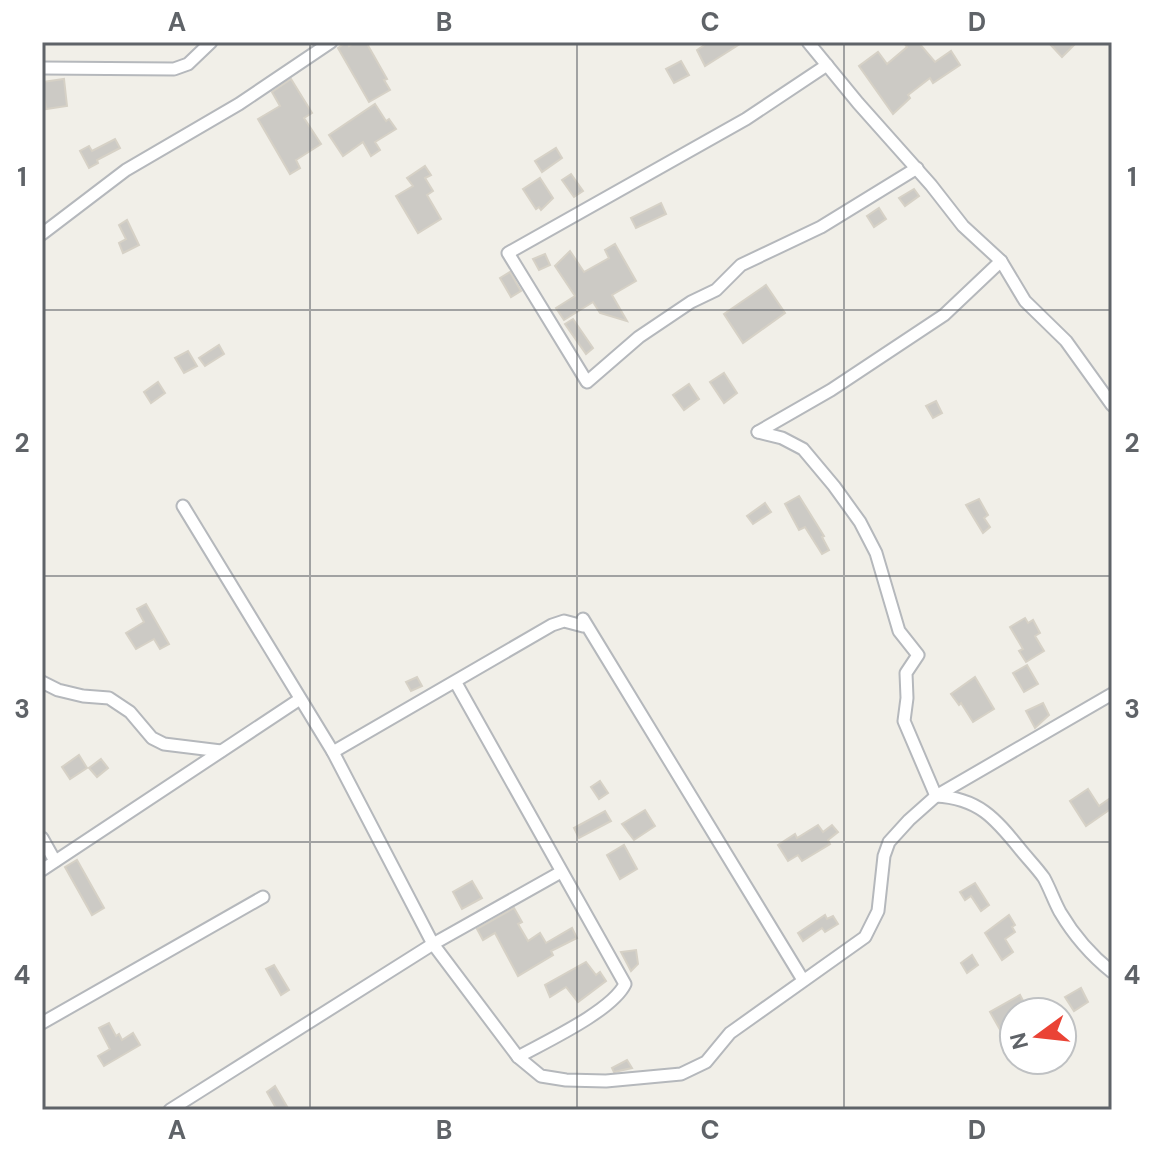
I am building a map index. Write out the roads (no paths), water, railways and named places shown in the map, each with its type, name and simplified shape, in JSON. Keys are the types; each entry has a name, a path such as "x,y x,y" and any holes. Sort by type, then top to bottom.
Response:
{"street":[{"path":"42,68 174,69 188,64 211,42"},
{"path":"42,234 126,170 239,104 331,42"},
{"path":"808,42 963,226 1001,261 1025,301 1066,341 1112,405"},
{"path":"827,65 757,113 508,253 587,382 639,337 691,302 716,290 741,265 821,227 917,168"},
{"path":"936,796 904,721 906,673 918,655 899,631 887,599 876,553 819,465 803,449 782,438 758,432 831,390 944,315 1001,261"},
{"path":"183,506 333,752 433,944 518,1057 541,1076 606,1081 681,1074 706,1062 730,1033 865,937 878,911 884,856 889,842 909,820 936,796 1112,694"},
{"path":"333,752 552,625 564,621 583,626 583,619 803,980"},
{"path":"42,682 58,690 83,696 109,698 130,712 152,738 164,744 222,751"},
{"path":"456,683 625,984 615,998 601,1009 518,1057"},
{"path":"42,870 300,699"},
{"path":"936,796 981,807 1004,829 1043,878 1060,912 1081,940 1097,960 1112,972"},
{"path":"42,838 55,861"},
{"path":"170,1110 433,944 561,872"},
{"path":"42,1023 263,897"}]}
